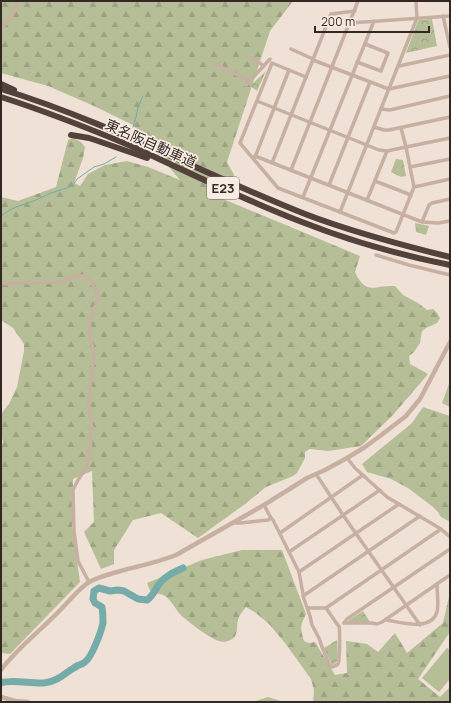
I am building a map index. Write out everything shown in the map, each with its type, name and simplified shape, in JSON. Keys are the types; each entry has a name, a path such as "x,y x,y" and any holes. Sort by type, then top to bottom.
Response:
{"highway":[{"path":"1,84 70,113"},
{"name":"東名阪自動車道","path":"1,89 70,113 306,214 343,228 450,257"},
{"name":"東名阪自動車道","path":"1,97 67,120 131,146 186,172 302,222 357,242 450,266"},
{"path":"71,135 98,140 186,172"}],"street":[{"path":"1,28 18,6 18,1"},
{"path":"291,170 358,1"},
{"path":"340,212 417,18 416,1"},
{"path":"272,163 331,14 355,10"},
{"path":"443,16 450,47"},
{"path":"350,23 450,16"},
{"path":"303,197 374,21"},
{"path":"357,62 381,71 388,53 365,44"},
{"path":"291,49 390,89 450,76"},
{"path":"399,66 450,55"},
{"path":"251,57 269,70"},
{"path":"246,85 270,59"},
{"path":"306,77 272,63 240,144 254,157 278,188 394,233 396,232 414,187 401,128"},
{"path":"215,64 250,81"},
{"path":"254,157 289,70"},
{"path":"329,185 370,82"},
{"path":"381,109 390,110 450,96"},
{"path":"257,101 379,150 387,151 450,138"},
{"path":"374,127 386,130 450,117"},
{"path":"367,200 387,151"},
{"path":"254,157 291,170 422,222 438,223 450,221"},
{"path":"410,167 450,159"},
{"path":"414,187 450,179"},
{"path":"375,181 411,195"},
{"path":"422,222 429,205 432,203 450,200"},
{"path":"376,255 450,275"},
{"path":"1,284 58,282 76,276 83,276 91,281 97,293 98,300 90,322 93,363 89,404 92,429 88,463 73,490 74,531 78,561 89,582"},
{"path":"1,670 7,662 78,591 89,582 161,561 176,555 264,506 307,478 347,458 365,447 410,411 420,399 450,342"},
{"path":"347,458 355,468 387,497 441,528 450,537"},
{"path":"316,474 420,625"},
{"path":"280,533 363,475"},
{"path":"289,552 380,490"},
{"path":"299,572 399,504"},
{"path":"264,506 280,533 299,572 303,596 312,625 330,666 332,667 338,663 339,626 326,608"},
{"path":"303,596 420,516"},
{"path":"233,523 268,520 271,518"},
{"path":"307,608 326,608 441,528"},
{"path":"339,626 450,549"},
{"path":"344,623 377,624 386,620 450,575"},
{"path":"386,620 420,625 432,620 436,616 438,610 437,584"},
{"path":"1,697 15,701 28,702"}],"green space":[{"path":"1,1 293,1 270,31 227,162 234,175 228,184 216,196 360,256 355,272 363,284 371,288 395,286 403,295 427,310 433,309 440,318 437,323 422,331 420,343 414,352 409,356 410,364 428,374 393,415 361,446 328,451 310,449 305,452 305,458 297,473 266,487 198,538 161,513 133,520 114,550 114,564 101,569 84,532 94,522 92,471 73,479 72,526 80,582 10,654 1,653 1,449 3,442 1,434 1,414 9,404 17,387 24,344 13,328 1,320 1,197 18,201 56,187 68,140 73,138 81,142 85,147 83,158 74,183 80,186 88,174 105,165 127,161 148,167 180,180 133,125 48,86 1,73"},
{"path":"432,19 437,46 406,53 418,21"},
{"path":"266,71 257,91 250,86"},
{"path":"396,159 403,160 406,176 401,177 391,172"},
{"path":"415,223 429,226 426,235 416,232"},
{"path":"450,381 450,407 442,403"},
{"path":"423,407 450,416 450,522 441,517 433,507 408,488 391,479 367,472 362,464 412,423"},
{"path":"242,550 282,550 306,614 301,627 304,641 309,643 315,642 335,675 347,673 346,641 367,644 378,652 395,633 407,653 443,623 450,592 450,632 418,679 440,697 450,687 450,702 313,702 314,690 311,679 270,625 256,613 246,607 241,613 237,623 234,638 224,642 215,640 186,620 165,596 162,594 153,593 147,583 202,560"},
{"path":"363,611 370,622 349,622 349,620"},
{"path":"337,640 338,657 336,663 332,665 324,648"},
{"path":"447,648 450,650 450,679 439,692 422,678"},
{"path":"268,697 284,702 252,702"}],"waterway":[{"path":"133,127 138,107 143,96"},
{"path":"1,216 16,207 73,185 77,179 94,167 104,164 116,157"},
{"path":"1,683 10,681 39,683 51,682 85,662 93,650 103,623 102,607 95,603 93,599 94,591 99,588 110,591 124,591 138,599 147,600 164,579 183,568"}]}
